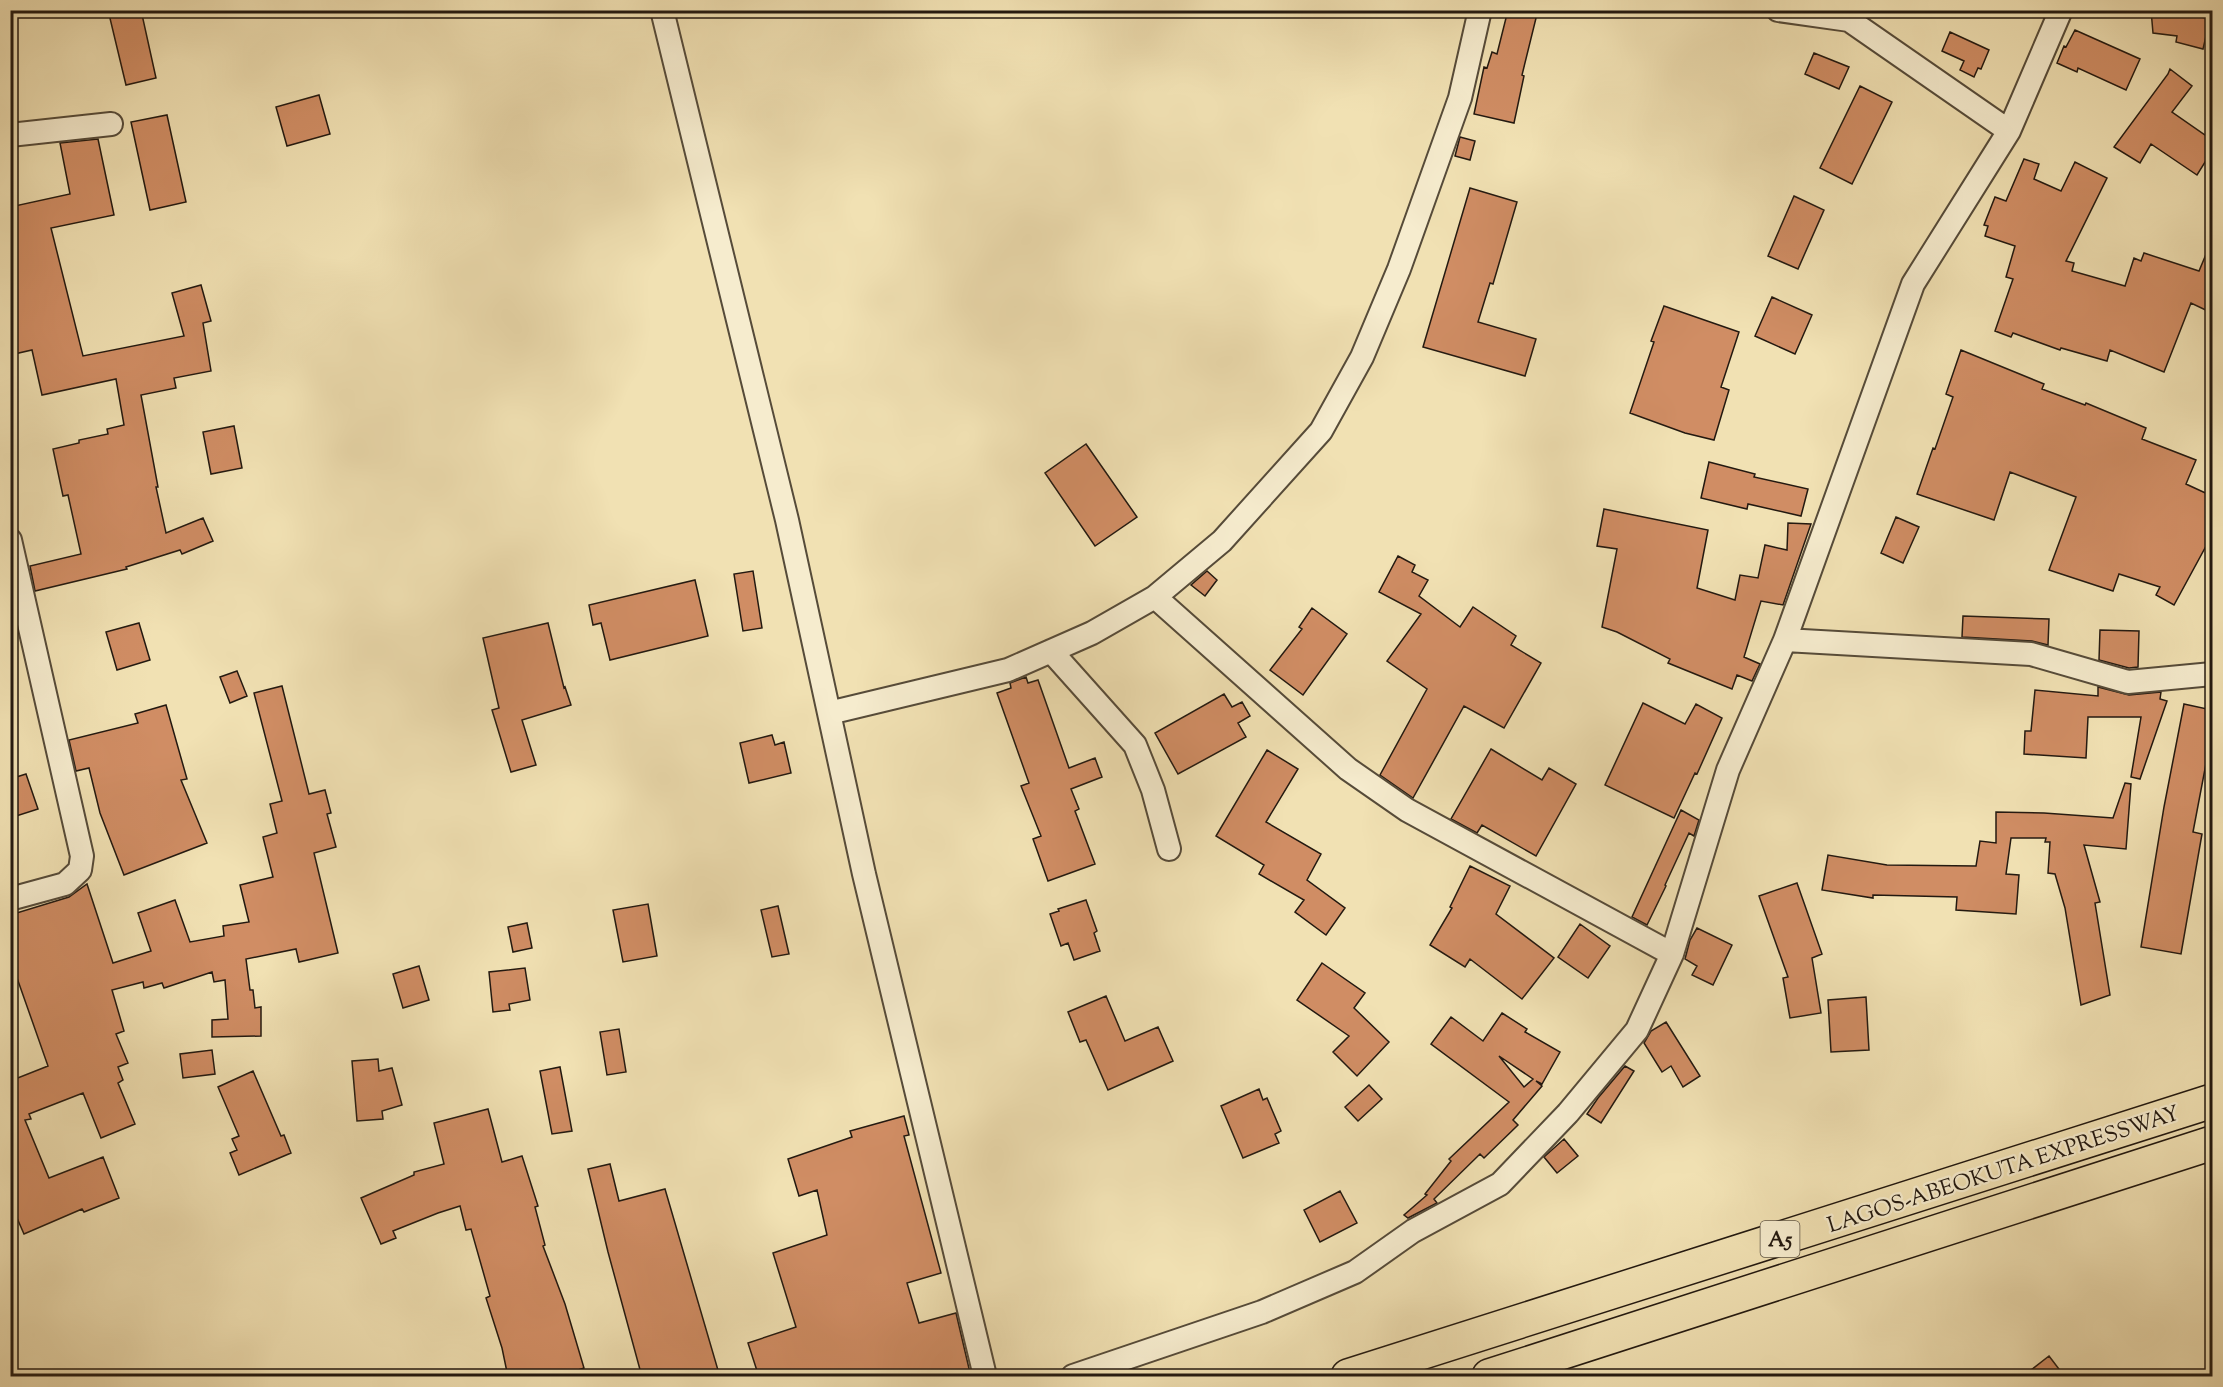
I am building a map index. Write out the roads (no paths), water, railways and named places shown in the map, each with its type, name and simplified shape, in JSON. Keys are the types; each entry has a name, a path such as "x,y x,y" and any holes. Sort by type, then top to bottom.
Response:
{"highway":[{"name":"LAGOS-ABEOKUTA EXPRESSWAY","path":"1348,1377 2212,1101"},
{"name":"LAGOS-ABEOKUTA EXPRESSWAY","path":"1489,1377 2212,1143"}],"street":[{"path":"662,10 788,520 864,874 985,1377"},
{"path":"829,713 1008,670 1052,651 1092,633 1155,597 1222,541 1321,431 1362,357 1399,269 1460,98 1480,10"},
{"path":"1778,10 1849,20 2009,131"},
{"path":"1073,1377 1262,1312 1355,1272 1413,1231 1500,1184 1568,1113 1637,1030 1672,954 1728,770 1785,640 1913,284 2009,131 2061,10"},
{"path":"10,135 111,124"},
{"path":"10,540 82,856 80,870 65,884 10,899"},
{"path":"1155,597 1348,769 1398,805 1672,954"},
{"path":"1785,640 2031,654 2128,682 2212,674"},
{"path":"1052,651 1136,745 1153,790 1169,849"}]}
